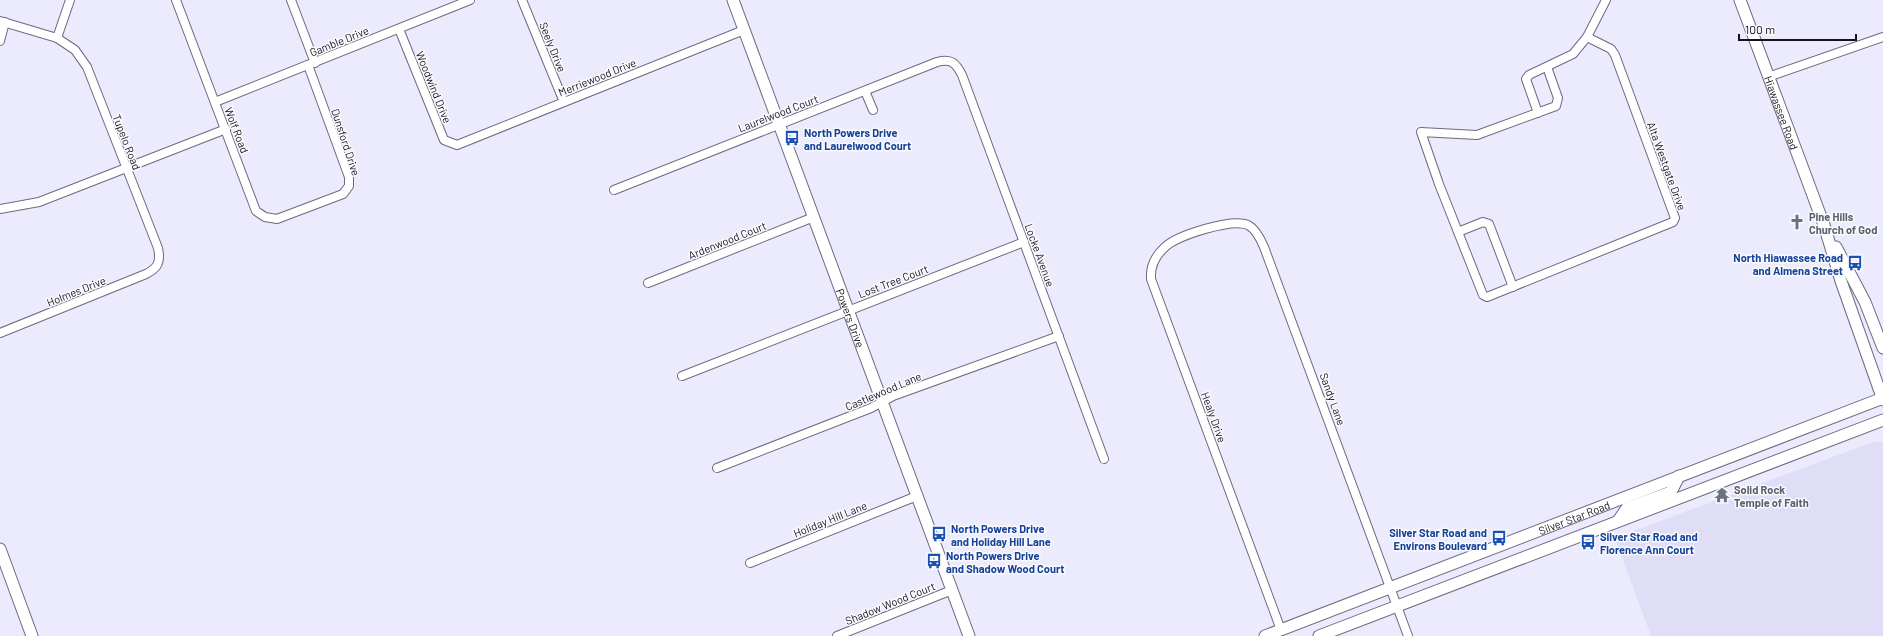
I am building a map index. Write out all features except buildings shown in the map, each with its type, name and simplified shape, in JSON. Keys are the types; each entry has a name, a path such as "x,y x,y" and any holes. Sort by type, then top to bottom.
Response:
{"main road":[{"name":"Powers Drive","path":"733,0 969,636"},
{"name":"Hiawassee Road","path":"1740,0 1824,225 1841,281 1883,398"},
{"name":"Hiawassee Road","path":"1824,225 1865,302 1883,348"},
{"name":"Silver Star Road","path":"1264,636 1883,398"},
{"name":"Silver Star Road","path":"1319,636 1883,420"},
{"path":"1618,521 1627,508 1671,492 1679,476"},
{"path":"0,549 32,636"}],"street":[{"path":"57,38 70,0"},
{"name":"Wolf Road","path":"176,0 256,211 264,217 277,219 312,206"},
{"name":"Dunsford Drive","path":"291,0 349,177 349,186 343,194 312,206"},
{"name":"Gamble Drive","path":"215,102 470,0"},
{"name":"Seely Drive","path":"522,0 564,102"},
{"path":"1538,112 1526,79 1529,75 1573,54 1587,37 1606,0"},
{"path":"0,41 3,22"},
{"name":"Tupelo Road","path":"3,22 57,38 75,50 87,67 158,248 160,257 159,265"},
{"name":"Woodwind Drive","path":"399,29 444,140 457,145"},
{"name":"Merriewood Drive","path":"457,145 744,30"},
{"name":"Alta Westgate Drive","path":"1547,67 1558,98 1556,106 1477,135 1421,132 1483,296 1487,297 1513,287 1673,222 1674,218 1615,56 1610,50 1587,37"},
{"path":"1768,77 1883,37"},
{"name":"Laurelwood Court","path":"614,190 937,62 946,59 952,61"},
{"name":"Locke Avenue","path":"952,61 957,65 962,75 1104,459"},
{"path":"865,90 873,110"},
{"path":"0,209 39,202 226,129"},
{"name":"Ardenwood Court","path":"648,283 814,217"},
{"path":"1458,232 1483,222 1489,224 1513,287"},
{"name":"Sandy Lane","path":"1196,233 1235,223 1248,225 1258,234 1408,636"},
{"name":"Healy Drive","path":"1196,233 1166,246 1154,260 1150,269 1151,279 1281,630"},
{"name":"Lost Tree Court","path":"682,376 1024,242"},
{"name":"Holmes Drive","path":"0,333 146,274 153,271 159,265"},
{"name":"Castlewood Lane","path":"717,468 871,408 893,396 1058,336"},
{"name":"Holiday Hill Lane","path":"750,563 917,496"},
{"name":"Shadow Wood Court","path":"837,636 952,590"}],"shaded area":[{"path":"1873,442 1883,442 1883,636 1651,636 1615,538"}],"place":[{"name":"North Powers Drive and Laurelwood Court","path":"792,138"},
{"name":"Pine Hills Church of God","path":"1797,222"},
{"name":"North Hiawassee Road and Almena Street","path":"1855,263"},
{"name":"Solid Rock Temple of Faith","path":"1722,495"},
{"name":"North Powers Drive and Holiday Hill Lane","path":"939,534"},
{"name":"Silver Star Road and Environs Boulevard","path":"1499,538"},
{"name":"Silver Star Road and Florence Ann Court","path":"1588,542"},
{"name":"North Powers Drive and Shadow Wood Court","path":"934,561"}]}
